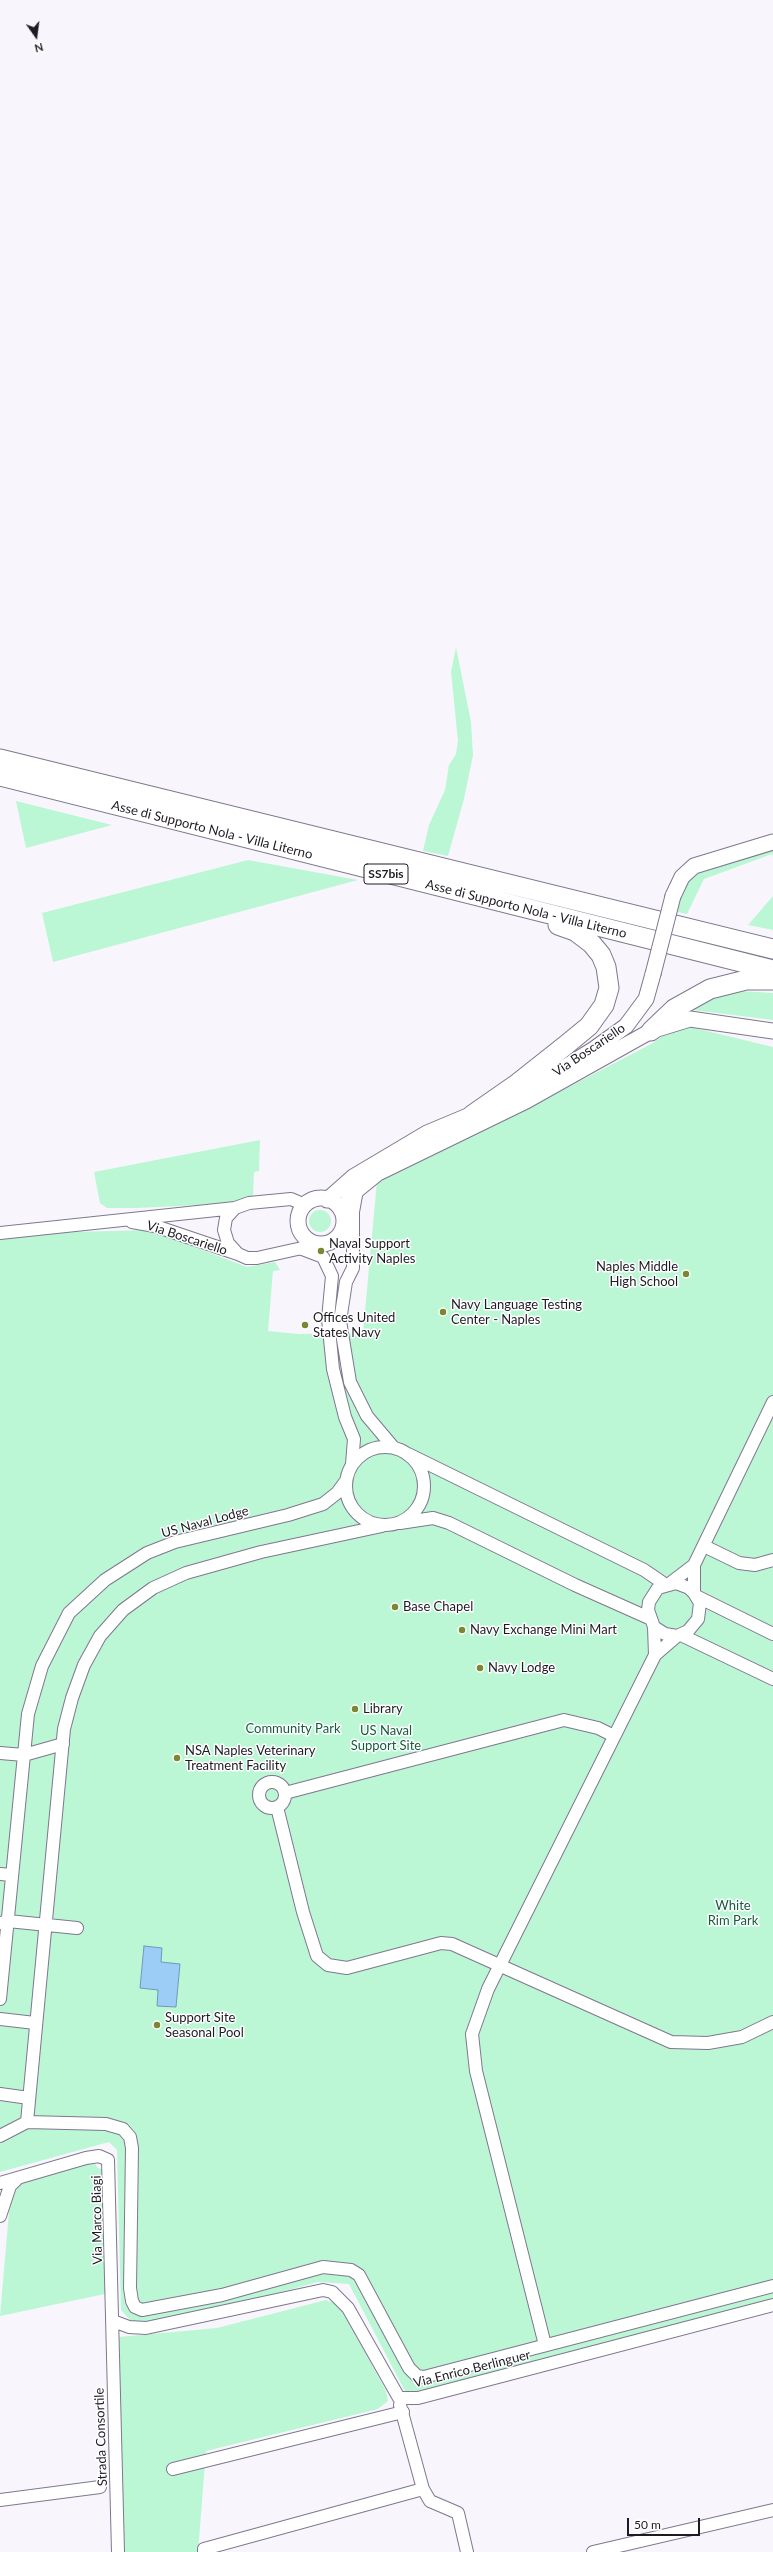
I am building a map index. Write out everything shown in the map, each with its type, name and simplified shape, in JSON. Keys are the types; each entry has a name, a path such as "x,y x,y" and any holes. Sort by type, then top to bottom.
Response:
{"highway":[{"name":"Asse di Supporto Nola - Villa Literno","path":"0,759 773,949"},
{"name":"Asse di Supporto Nola - Villa Literno","path":"0,776 773,970"},
{"path":"472,1115 518,1083 589,1026 601,1010 609,988 606,967 601,955 592,944 575,931 484,898"},
{"path":"728,937 773,944"},
{"path":"651,1031 674,1009 710,989 746,980 773,980"}],"street":[{"name":"Via Boscariello","path":"327,1200 353,1178 427,1133 472,1115 544,1080 621,1030 634,1016 646,999 673,896 682,877 694,866 773,842"},
{"name":"Via Boscariello","path":"340,1210 357,1190 378,1173 526,1101 651,1031 690,1019 773,1031"},
{"path":"357,1190 353,1212 353,1268 346,1282 340,1321 350,1382 367,1416 394,1448 644,1570 667,1584 683,1585 695,1594 773,1634"},
{"name":"Via Boscariello","path":"0,1233 112,1219 235,1208 249,1203 291,1199 305,1205"},
{"path":"314,1199 327,1200 340,1210 343,1225 340,1234 330,1242 320,1244 307,1239 299,1228 299,1214 305,1205 314,1199"},
{"path":"235,1208 226,1218 224,1230 228,1243 238,1254"},
{"name":"Via Boscariello","path":"112,1219 156,1226 247,1258 257,1258 320,1244"},
{"path":"340,1234 352,1243"},
{"path":"302,1249 323,1257 332,1276 328,1319 333,1369 345,1417 354,1439 352,1464 345,1482 346,1495 354,1512 369,1523 382,1526"},
{"path":"655,1655 652,1622 648,1610 651,1598 658,1588 667,1584 694,1565 773,1402"},
{"path":"352,1464 370,1450 394,1448"},
{"path":"400,1523 410,1517 418,1508 424,1491 422,1473 408,1454"},
{"name":"US Naval Lodge","path":"0,1999 6,1874 24,1755 28,1714 42,1666 69,1613 105,1580 147,1553 175,1542 288,1515 323,1504 337,1493 345,1482"},
{"path":"27,2122 35,2023 63,1744 72,1698 84,1665 100,1636 123,1610 153,1588 186,1573 261,1552 382,1526 433,1518 449,1522 652,1622 665,1634 679,1635 773,1678"},
{"path":"704,1546 739,1563 754,1565 773,1560"},
{"path":"545,2346 476,2071 472,2034 488,1989 500,1964 655,1655 679,1635 688,1632 698,1619 700,1611 695,1594 694,1565"},
{"path":"285,1793 564,1720 598,1728 614,1736"},
{"path":"0,1753 24,1755 63,1744"},
{"path":"275,1782 282,1786 285,1793 284,1800 277,1807 269,1807 262,1803 260,1796 262,1788 267,1783 275,1782"},
{"path":"277,1807 303,1912 317,1956 328,1965 347,1968 441,1943 452,1944 500,1964 671,2042 708,2043 742,2037 773,2022"},
{"path":"4,1922 76,1928"},
{"path":"0,2019 35,2023"},
{"path":"0,2094 29,2098"},
{"path":"0,2136 27,2122 106,2124 123,2129 130,2137 132,2148 130,2288 132,2301 135,2307 142,2310 222,2295 323,2267 340,2268 359,2275 409,2368 417,2376 424,2377 773,2286"},
{"name":"Via Marco Biagi","path":"0,2183 99,2156 108,2160 113,2321"},
{"path":"0,2216 4,2190 18,2178"},
{"name":"Via Enrico Berlinguer","path":"113,2321 129,2327 146,2328 323,2290 332,2292 348,2308 399,2398 418,2398 674,2329 773,2305"},
{"name":"Strada Consortile","path":"113,2321 118,2552"},
{"path":"399,2398 423,2489 430,2501 458,2513 468,2552"},
{"path":"173,2469 402,2412"},
{"path":"0,2500 100,2487"},
{"path":"204,2552 204,2549 423,2489"},
{"path":"593,2552 773,2510"}],"green space":[{"path":"456,647 471,722 473,755 464,799 448,856 423,851 429,825 445,790 449,765 456,754 458,741 451,672"},
{"path":"16,801 112,825 26,848"},
{"path":"773,848 773,857 772,854 704,879 687,914 677,912 683,888 694,873"},
{"path":"248,860 358,880 53,962 42,913"},
{"path":"773,896 773,930 748,925"},
{"path":"740,991 773,993 773,1020 693,1010 674,1016 714,996"},
{"name":"US Naval Support Site","path":"678,1024 773,1047 773,2299 407,2395 349,2284 318,2282 212,2311 133,2323 121,2310 117,2150 109,2142 0,2172 0,1238 33,1233 150,1230 247,1267 275,1262 280,1270 273,1271 268,1331 298,1334 363,1333 377,1181 449,1143 517,1114 653,1043"},
{"path":"260,1140 259,1171 254,1172 253,1198 224,1204 136,1208 107,1208 100,1203 94,1172"},
{"path":"320,1210 328,1213 331,1221 328,1229 320,1232 312,1229 309,1221 312,1213"},
{"path":"94,2162 98,2168 105,2170 105,2294 0,2316 10,2200 19,2186 26,2181"},
{"path":"326,2300 336,2304 343,2311 386,2391 388,2401 378,2409 206,2451 198,2552 123,2552 119,2337 217,2328"}],"water":[{"path":"144,1946 162,1948 161,1962 180,1964 176,2007 157,2006 158,1990 140,1988"}],"place":[{"name":"Naval Support Activity Naples","path":"321,1251"},
{"name":"Naples Middle High School","path":"686,1274"},
{"name":"Navy Language Testing Center - Naples","path":"443,1312"},
{"name":"Offices United States Navy","path":"305,1325"},
{"name":"Base Chapel","path":"395,1607"},
{"name":"Navy Exchange Mini Mart","path":"462,1630"},
{"name":"Navy Lodge","path":"480,1668"},
{"name":"Library","path":"355,1709"},
{"name":"NSA Naples Veterinary Treatment Facility","path":"177,1758"},
{"name":"Support Site Seasonal Pool","path":"157,2025"}],"park label":[{"name":"Community Park","path":"293,1729"},
{"name":"White Rim Park","path":"733,1914"}]}
